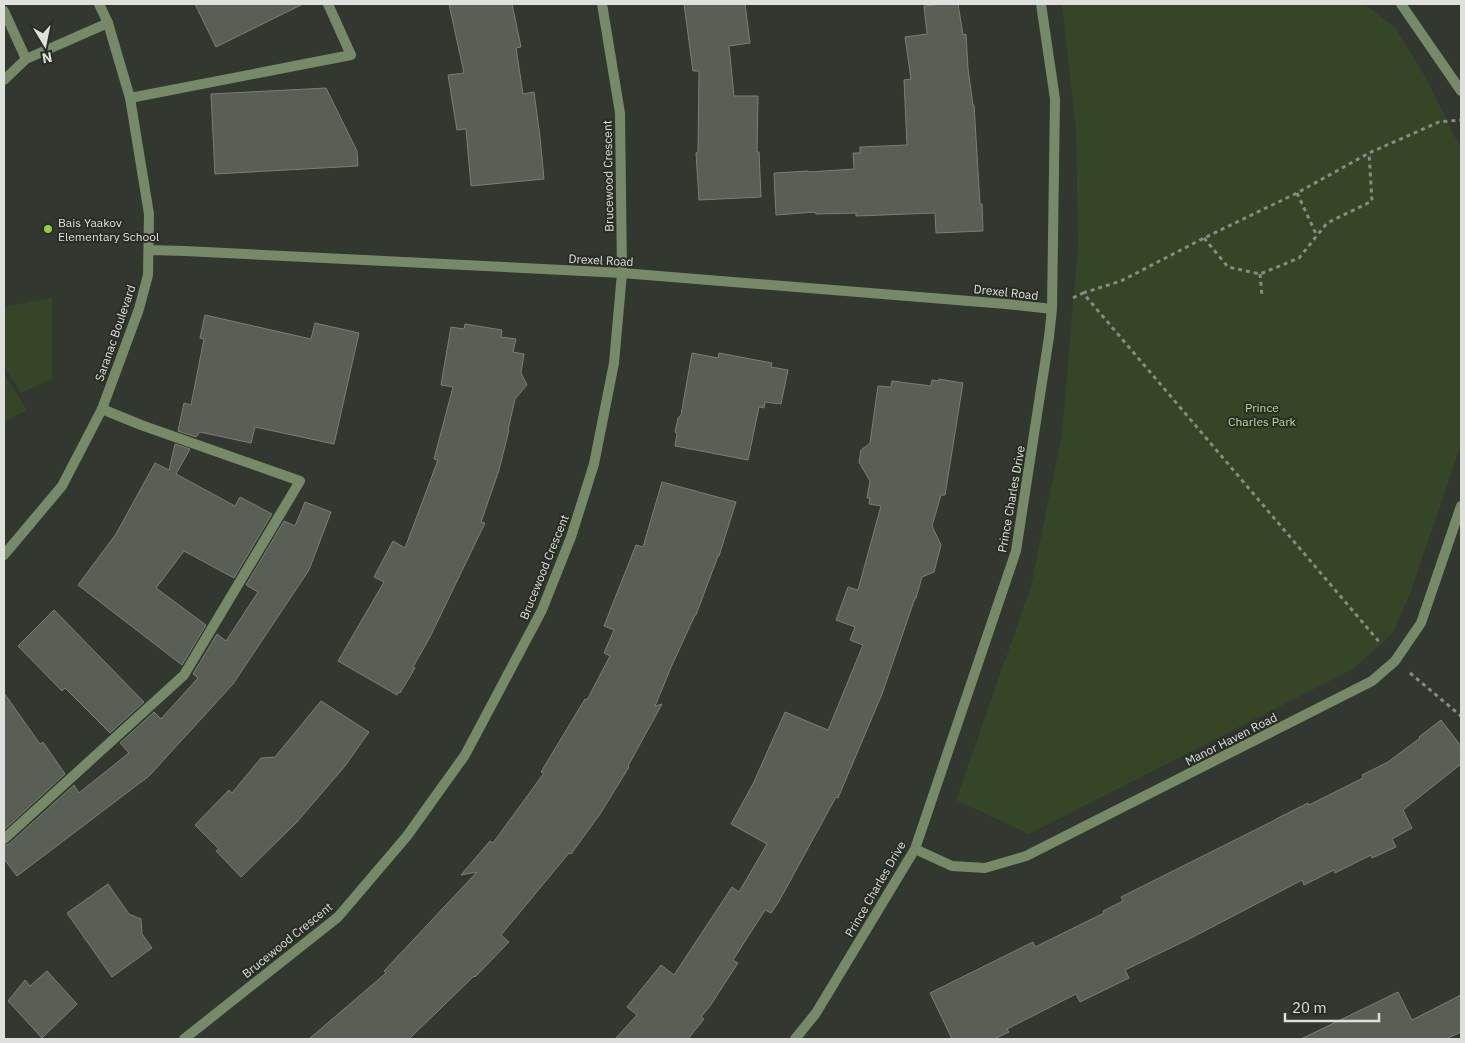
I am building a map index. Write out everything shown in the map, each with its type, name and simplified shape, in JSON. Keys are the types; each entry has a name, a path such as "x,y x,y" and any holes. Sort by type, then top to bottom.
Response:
{"street":[{"name":"Saranac Boulevard","path":"4,555 62,486 102,409 139,309 148,275 149,214 130,98 108,23 99,4"},
{"path":"130,98 351,54 328,4"},
{"name":"Brucewood Crescent","path":"184,1039 338,917 406,836 464,754 542,610 571,537 594,464 614,364 622,273 620,113 602,4"},
{"name":"Prince Charles Drive","path":"795,1039 816,1014 915,849 1016,551 1052,310 1055,99 1041,4"},
{"path":"1400,4 1461,91"},
{"path":"4,11 26,59"},
{"path":"4,80 26,59 108,23"},
{"name":"Drexel Road","path":"148,250 622,273 1006,304 1052,310"},
{"path":"4,839 184,675 300,481 141,425 102,409"},
{"name":"Manor Haven Road","path":"915,849 952,866 985,868 1026,856 1372,681 1395,661 1421,623 1461,506"}],"path":[{"path":"1052,310 1083,294 1121,282 1204,238 1297,193 1369,153 1439,122 1461,120"},
{"path":"1204,238 1228,267 1260,274 1299,258 1327,223 1372,201 1369,153"},
{"path":"1297,193 1317,236"},
{"path":"1260,274 1262,296"},
{"path":"1083,294 1395,661 1461,716"}],"green space":[{"name":"Prince Charles Park","path":"1062,4 1364,4 1395,27 1426,78 1461,149 1461,445 1411,591 1393,633 1353,669 1029,834 956,800 1031,586 1062,433 1078,246 1076,132"},
{"path":"52,298 52,379 21,393 4,366 4,308"},
{"path":"4,373 27,410 4,422"}],"building":[{"path":"195,4 303,4 216,47"},
{"path":"449,4 512,4 521,47 516,48 523,94 534,92 544,179 471,186 466,129 457,130 448,75 464,73"},
{"path":"684,4 745,4 750,43 729,46 734,96 758,96 757,152 759,152 761,197 699,200 696,153 698,152 699,71 693,71"},
{"path":"958,4 963,35 966,34 968,69 974,105 983,231 936,233 935,213 856,216 856,213 816,214 815,212 776,215 774,173 854,169 853,153 860,153 860,147 907,145 904,80 911,79 905,37 927,34 924,6"},
{"path":"326,88 357,151 358,166 215,174 211,94"},
{"path":"205,315 311,339 315,323 359,333 334,444 255,427 251,443 200,432 196,437 178,431 184,403 191,405 204,339 200,338"},
{"path":"465,324 502,330 501,337 516,339 513,352 524,354 521,373 527,385 515,399 499,470 481,522 485,523 430,637 413,667 415,668 397,695 338,661 384,582 374,577 393,541 405,548 438,460 434,459 453,387 441,385 451,327 464,329"},
{"path":"692,353 718,358 719,353 772,363 771,367 788,370 781,404 765,402 764,408 759,407 748,460 675,446 677,434 675,432 678,418 681,415"},
{"path":"939,379 963,383 945,495 941,495 932,526 941,545 934,572 922,577 882,694 838,798 836,797 778,903 771,913 765,910 733,960 738,963 701,1017 704,1019 688,1039 615,1039 637,1015 627,1007 661,965 674,975 732,887 739,892 767,844 731,824 753,784 785,712 828,730 863,645 850,640 855,627 836,620 848,587 858,590 881,506 869,504 870,498 867,498 870,481 859,462 861,450 870,443 878,386 891,387 892,381 931,386 932,380 939,381"},
{"path":"175,444 190,449 176,474 235,506 240,497 272,514 234,578 184,551 156,588 206,625 182,665 78,585 116,534 155,463 169,470"},
{"path":"662,482 736,502 719,556 696,615 655,706 662,704 629,767 600,814 571,854 569,853 501,935 509,942 409,1039 309,1039 386,973 384,971 477,872 461,875 490,841 493,843 544,773 541,772 585,699 587,700 610,656 604,653 614,630 604,626 636,545 643,547"},
{"path":"305,502 331,512 309,570 233,684 149,776 17,876 4,859 4,846 9,844 74,785 79,793 129,753 120,743 154,712 161,719 198,678 193,674 217,634 226,641 258,592 246,585 284,521 295,526"},
{"path":"54,610 144,702 110,733 65,688 62,691 18,646"},
{"path":"4,693 40,744 43,742 65,774 4,830"},
{"path":"321,701 369,732 345,766 296,823 241,877 216,851 219,849 195,825 229,790 232,793 261,758 275,757"},
{"path":"1441,720 1461,746 1461,764 1403,810 1412,828 1392,839 1396,847 1372,858 1371,855 1335,873 1334,870 1304,885 1302,880 1125,970 1129,978 1080,1002 1076,994 1007,1029 1009,1032 994,1039 952,1039 930,993 1033,942 1035,947 1104,913 1103,911 1123,901 1121,897 1308,803 1309,805 1363,778 1362,775 1388,762"},
{"path":"108,884 129,914 141,919 142,934 152,948 112,977 67,913"},
{"path":"47,971 77,1004 42,1038 8,1001 25,980 30,986"},
{"path":"1398,992 1412,1020 1461,995 1461,1032 1446,1039 1301,1039"}],"place":[{"name":"Bais Yaakov Elementary School","path":"48,229"}]}
